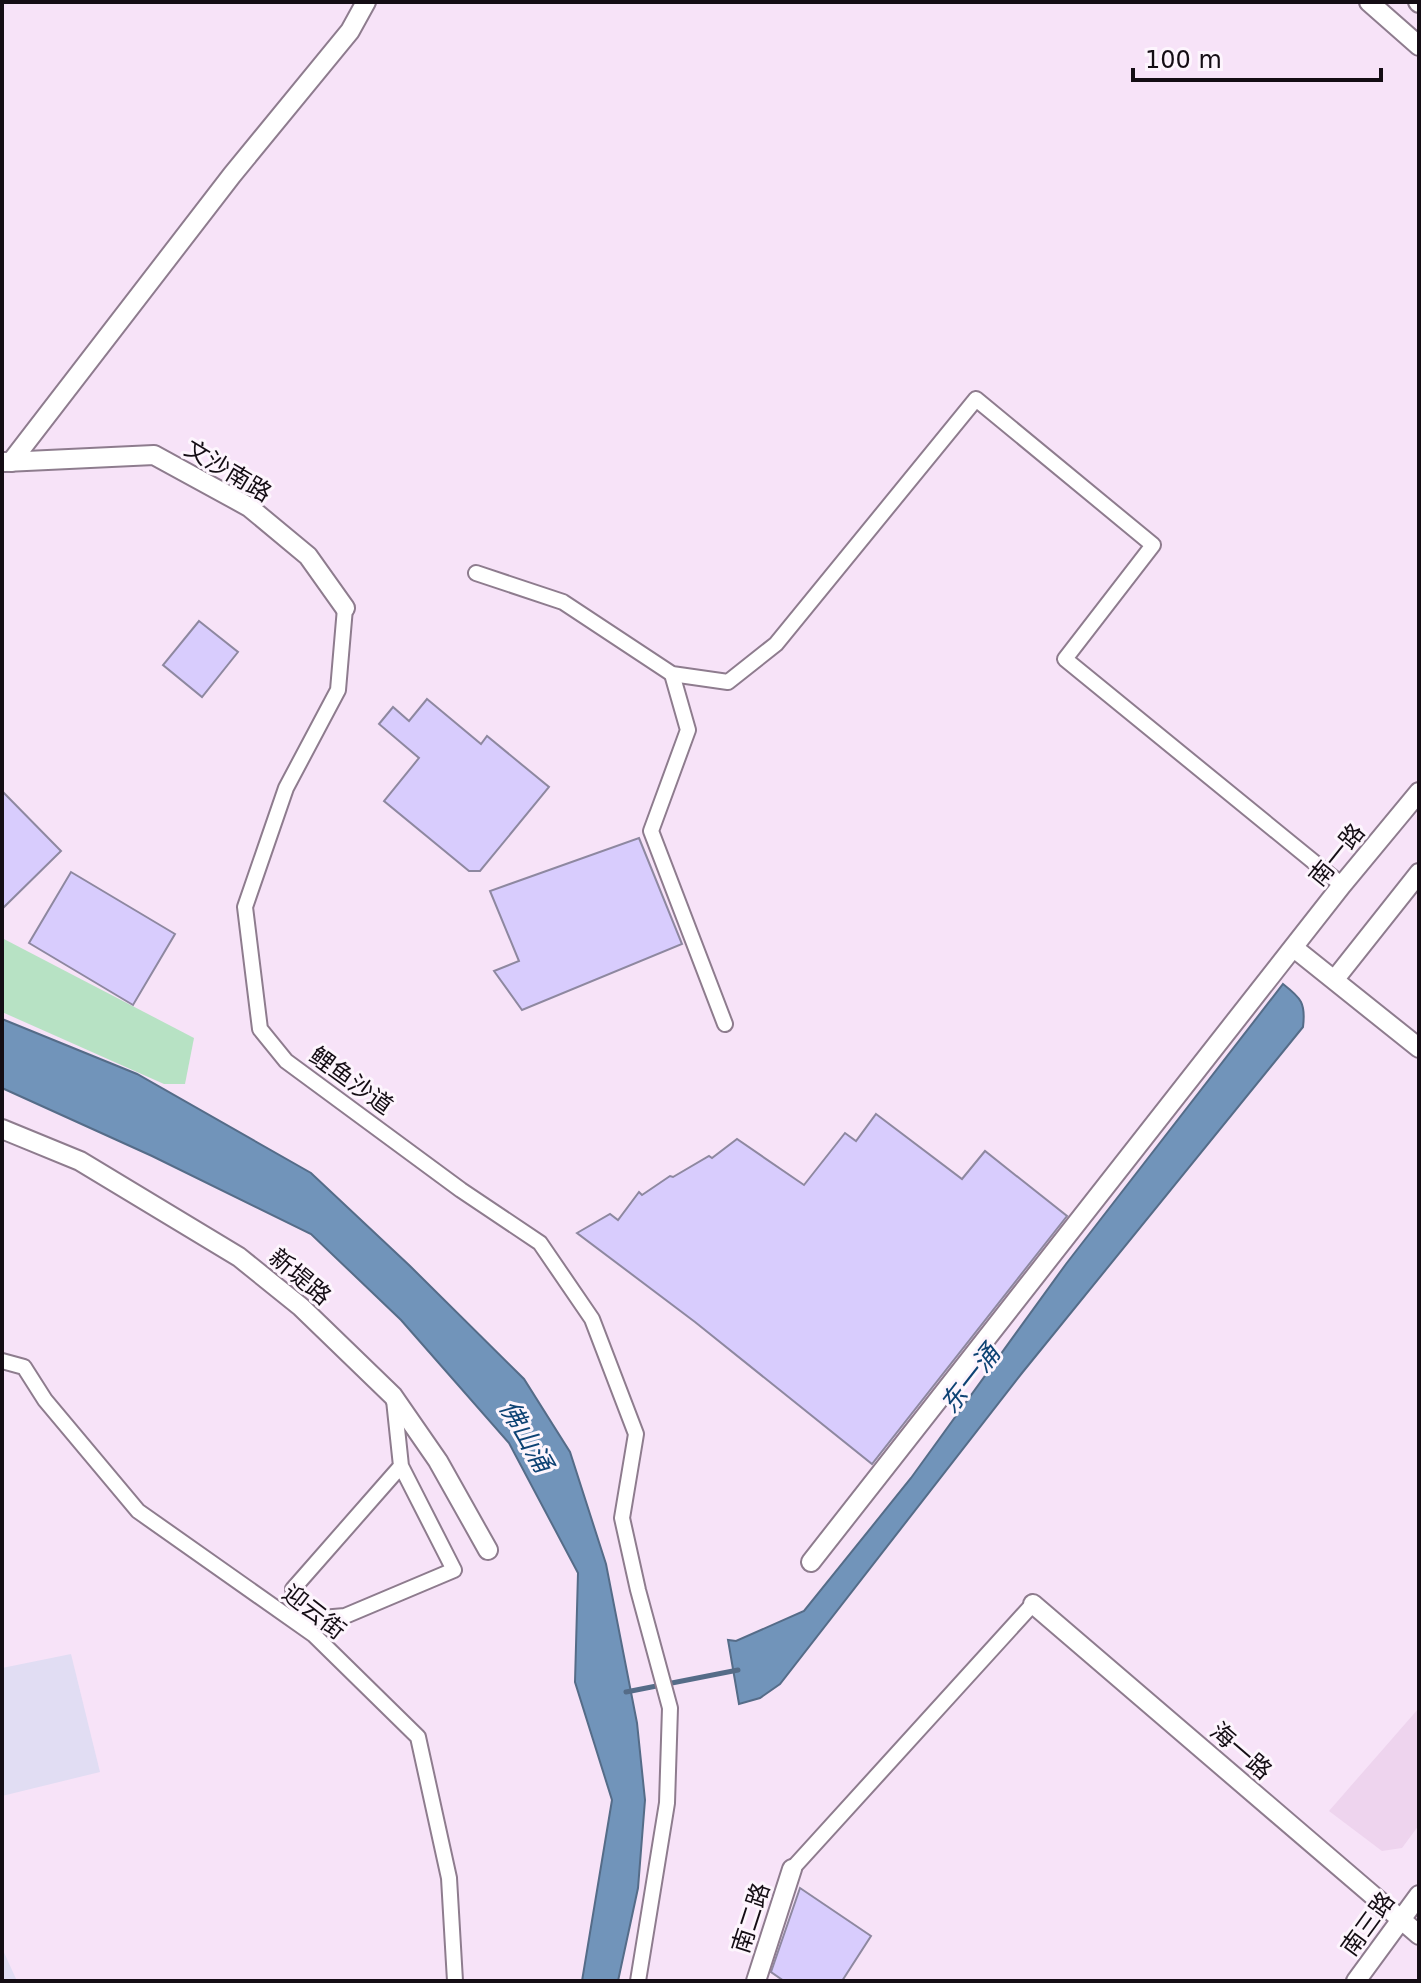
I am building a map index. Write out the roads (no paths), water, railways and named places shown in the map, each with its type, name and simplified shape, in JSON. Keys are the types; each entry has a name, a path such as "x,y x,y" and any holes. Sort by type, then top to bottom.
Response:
{"street":[{"path":"6,462 350,31 366,2"},
{"path":"1369,2 1419,46"},
{"path":"476,573 563,602 672,674 728,682 776,644 976,399 1153,545 1065,659 1342,885"},
{"name":"文沙南路","path":"6,462 154,455 249,507 308,556 345,608"},
{"name":"鲤鱼沙道","path":"345,608 338,690 286,788 245,907 260,1029 286,1061 461,1190 540,1243 592,1319 636,1434 622,1518 670,1708 667,1803 638,1981"},
{"path":"672,674 688,730 651,831 725,1024"},
{"name":"南一路","path":"811,1562 1342,885 1419,792"},
{"path":"1335,979 1419,873"},
{"path":"1294,948 1419,1048"},
{"name":"新堤路","path":"2,1129 80,1161 239,1257 301,1307 393,1396 438,1461 488,1550"},
{"name":"迎云街","path":"2,1361 24,1367 45,1400 138,1511 314,1635 418,1737 449,1878 455,1981"},
{"path":"393,1396 401,1466 454,1570 345,1616 310,1619 297,1607 293,1589 401,1466"},
{"path":"792,1869 1033,1604"},
{"name":"海一路","path":"1033,1604 1419,1935"},
{"name":"南二路","path":"756,1981 792,1869"},
{"name":"南三路","path":"1356,1981 1419,1895"}],"water":[{"path":"1283,984 1301,1002 1303,1027 1022,1373 780,1684 760,1698 739,1704 728,1640 736,1641 804,1611 911,1478 1066,1264"},
{"name":"佛山涌","path":"2,1019 137,1074 311,1173 524,1379 570,1452 606,1564 637,1723 645,1800 638,1888 618,1981 582,1981 612,1800 575,1682 578,1573 509,1443 401,1320 311,1234 152,1156 2,1088"}],"waterway":[{"name":"东一涌","path":"626,1692 738,1670"}]}
